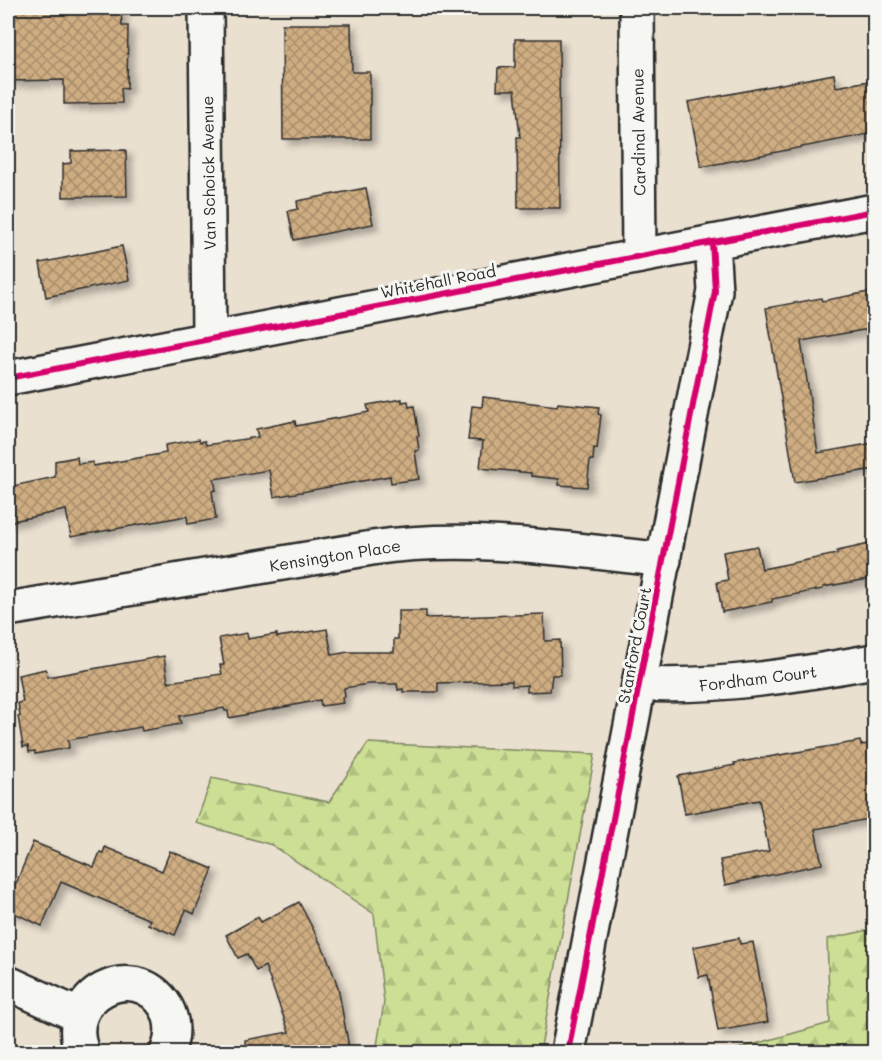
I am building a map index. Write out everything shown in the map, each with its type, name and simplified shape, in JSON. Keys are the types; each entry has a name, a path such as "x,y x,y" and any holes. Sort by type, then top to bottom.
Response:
{"street":[{"name":"Van Schoick Avenue","path":"206,8 209,339"},
{"name":"Cardinal Avenue","path":"637,8 639,256"},
{"name":"Whitehall Road","path":"8,378 874,211"},
{"name":"Stanford Court","path":"568,1053 716,291 712,242"},
{"name":"Kensington Place","path":"8,609 372,548 410,544 513,543 664,560"},
{"name":"Fordham Court","path":"640,684 691,686 728,683 874,661"},
{"path":"8,983 80,1016"},
{"path":"82,1053 77,1034 80,1016 89,1000 104,989 122,984 141,986 157,996 167,1010 172,1028 172,1038 167,1053"}],"green space":[{"path":"368,743 595,754 540,1052 376,1052 384,1002 374,914 272,845 196,823 212,778 329,802"},
{"path":"874,929 874,1052 727,1052 830,1023 827,939"}],"building":[{"path":"8,8 121,8 122,26 128,26 127,89 121,88 122,103 64,104 64,80 8,81"},
{"path":"282,24 351,24 352,72 370,72 370,139 283,139"},
{"path":"515,39 559,39 560,208 518,208 517,137 520,137 515,90 497,90 498,68 515,67"},
{"path":"834,74 836,87 874,80 874,133 701,167 688,102"},
{"path":"126,150 127,196 63,197 63,164 71,163 71,151"},
{"path":"366,188 373,224 294,240 288,211 298,209 297,201"},
{"path":"122,246 129,280 46,297 40,263"},
{"path":"874,291 874,328 801,341 818,453 874,443 874,469 795,482 766,308"},
{"path":"483,397 557,406 558,403 599,407 598,414 601,415 597,449 594,448 593,460 590,460 587,487 559,485 559,479 531,476 531,473 480,468 483,441 468,440 472,406 482,407"},
{"path":"402,399 402,402 408,401 409,407 414,406 419,436 417,436 419,450 415,451 419,479 391,483 390,476 274,497 269,470 214,479 216,490 212,491 216,519 188,524 187,516 71,537 66,510 8,522 8,487 55,477 55,461 77,457 78,464 93,462 93,466 166,453 165,445 199,439 200,442 205,441 206,445 258,437 256,429 295,421 296,426 369,412 367,405"},
{"path":"874,543 874,578 823,587 823,589 772,599 772,602 722,612 717,582 728,580 723,552 757,546 762,569 837,554 837,551"},
{"path":"398,611 426,611 426,618 544,614 545,641 560,640 561,675 552,675 550,691 527,692 527,685 512,686 512,681 438,683 438,692 403,692 403,689 398,690 397,684 368,684 344,688 343,703 321,706 320,700 229,718 228,711 224,708 179,716 181,724 142,731 141,727 68,740 69,748 35,754 35,751 29,752 28,746 23,747 18,703 23,702 18,675 46,669 47,677 164,656 168,682 222,674 220,665 224,665 219,638 247,633 248,639 327,629 332,655 348,652 394,652 394,639 398,639"},
{"path":"860,741 861,745 874,743 874,818 815,829 822,864 725,885 720,860 769,851 759,800 685,814 678,776 735,765 734,763"},
{"path":"33,842 94,867 100,852 103,853 105,847 162,871 170,851 213,869 194,914 186,910 175,935 148,924 150,920 61,882 42,926 8,910 8,903"},
{"path":"299,902 326,954 338,987 350,1053 246,1053 245,1040 289,1032 265,966 256,971 247,954 238,958 226,935 258,917 261,922"},
{"path":"739,938 740,944 753,942 768,1022 718,1031 708,975 699,977 693,947"}],"cycle path":[{"path":"8,378 874,211"},
{"path":"568,1052 715,291 712,242"}]}
